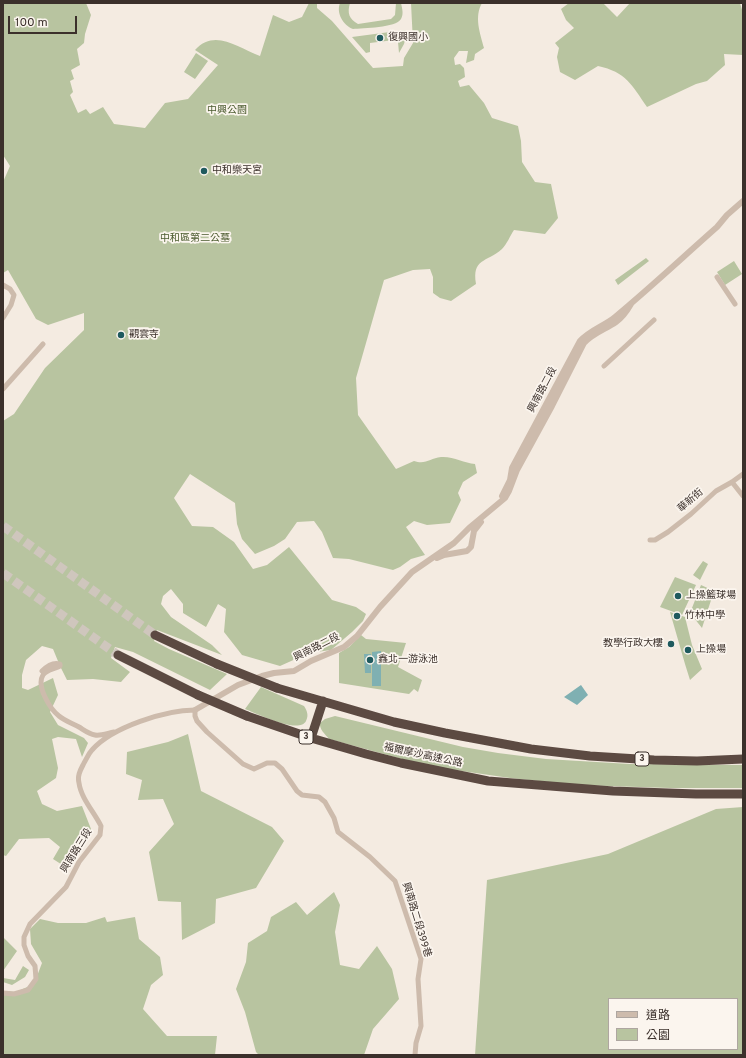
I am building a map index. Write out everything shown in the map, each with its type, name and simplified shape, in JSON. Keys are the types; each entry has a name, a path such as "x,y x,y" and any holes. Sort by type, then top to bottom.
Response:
{"highway":[{"name":"3","path":"156,635 217,664 277,688 394,722 445,733 538,750 590,756 697,761 743,759"},
{"name":"福爾摩沙高速公路","path":"118,655 247,716 311,738 401,763 488,781 552,787 613,792 743,794"},
{"path":"311,738 323,702"}],"street":[{"name":"興南路二段","path":"195,710 238,686 262,676 274,673 294,672 318,658 344,647 357,636 380,607 412,572 454,543 496,504 507,486 512,468 580,341 585,335 609,322 631,304 743,201"},
{"path":"717,277 735,304"},
{"path":"3,285 10,289 14,295 11,305 3,318"},
{"path":"604,366 654,320"},
{"path":"3,389 43,344"},
{"name":"華新街","path":"650,540 654,540 668,532 691,514 716,491 743,474"},
{"path":"732,482 743,496"},
{"name":"興南路二段","path":"422,564 444,555 467,550 471,547 474,531 489,510"},
{"path":"42,670 45,667 56,663 60,664 60,666 46,672 42,676 41,681 42,690 47,700 52,709 60,717 96,735 119,731"},
{"name":"興南路三段","path":"3,993 14,994 28,990 36,978 35,966 28,956 24,945 24,937 30,924 66,887 79,862 100,835 101,826 78,782 79,772 91,750 99,743 119,731 139,722 187,710 195,710"},
{"name":"興南路二段399巷","path":"195,710 197,721 207,732 243,764 254,769 267,763 274,763 282,769 302,795 319,797 325,802 334,818 338,832 370,857 395,881 421,959 418,980 421,1026 416,1043 415,1055"}],"green space":[{"path":"3,3 86,3 91,15 85,34 84,43 77,49 80,65 71,70 74,79 70,81 73,92 70,95 78,113 86,109 90,114 103,107 114,124 145,128 165,103 188,99 218,65 195,50 210,41 219,40 260,56 273,15 289,22 302,17 309,3 317,3 317,8 332,21 373,68 403,66 404,58 413,43 411,3 482,3 478,14 478,19 484,48 475,54 474,60 466,63 468,51 459,51 454,58 455,65 460,64 464,68 465,77 458,81 460,87 469,85 484,103 492,118 518,126 521,141 522,162 535,182 551,184 558,218 545,234 514,230 502,249 478,265 475,276 476,284 451,301 440,298 433,293 433,277 430,269 413,270 384,280 356,378 358,415 396,469 414,461 425,462 445,457 475,464 477,473 463,482 458,493 461,500 450,523 427,525 414,521 406,527 425,555 411,559 393,570 349,559 333,558 322,532 314,521 297,522 285,539 274,546 255,554 242,539 237,524 235,503 190,474 174,498 192,526 213,527 234,542 253,569 267,565 289,547 332,600 356,607 366,614 363,621 331,650 309,653 280,666 242,655 224,632 226,609 218,604 206,627 183,613 183,604 171,589 163,596 161,604 171,617 212,645 222,655 157,630 154,641 227,674 210,690 133,652 115,647 111,658 130,672 121,682 93,679 67,680 53,649 42,646 26,660 22,675 22,688 28,690 53,678 58,695 50,712 58,725 84,738 88,743 82,757 76,739 58,737 52,739 58,768 56,778 37,791 42,804 57,811 82,806 91,829 64,866 53,859 60,847 49,838 19,839 6,856 3,855 3,421 14,414 45,368 84,330 84,313 48,325 36,319 8,270 3,273 3,182 10,166 3,155"},
{"path":"340,3 350,3 350,15 358,24 391,19 395,15 396,3 401,3 402,15 398,22 386,26 353,29 346,25 341,18 339,11"},
{"path":"569,3 603,3 617,17 630,3 740,3 743,13 743,55 724,54 725,65 707,81 696,84 647,107 627,80 608,69 598,66 575,80 560,72 557,57 559,48 555,43 574,28 566,20 561,9"},
{"path":"405,30 407,32 404,44 399,53 398,42 402,39 370,43 370,52 366,53 352,37"},
{"path":"196,53 208,61 195,79 184,72"},
{"path":"646,258 649,261 618,285 615,280"},
{"path":"734,261 742,274 725,285 717,272"},
{"path":"703,561 708,564 700,580 693,575"},
{"name":"上操籃球場","path":"675,577 696,585 682,615 660,607"},
{"path":"701,585 714,591 702,628 690,613"},
{"name":"上操場","path":"670,612 685,617 692,645 702,669 690,680 685,664"},
{"name":"鑫北一游泳池","path":"361,635 366,639 406,643 398,667 422,680 418,692 414,689 409,694 339,683 339,653 349,647"},
{"path":"261,687 304,706 307,713 306,721 302,725 295,726 277,722 245,709"},
{"path":"335,716 463,747 546,759 630,764 743,765 743,788 670,788 577,785 510,778 448,769 402,759 329,739 321,729 320,723 325,719"},
{"path":"188,734 201,791 272,827 284,841 256,888 216,899 215,923 182,940 181,902 158,901 149,852 174,824 163,799 138,800 142,780 126,774 127,752 168,742"},
{"path":"743,807 743,1055 475,1055 487,880 608,854 716,809"},
{"path":"334,892 340,905 335,932 340,965 359,969 377,946 392,969 399,999 373,1029 364,1055 259,1055 256,1052 245,1012 236,989 246,962 248,943 267,931 271,917 296,902 307,915"},
{"path":"105,917 107,922 135,917 139,939 160,957 163,975 151,985 143,1009 167,1036 217,1036 215,1055 3,1055 3,991 16,992 34,984 42,963 31,944 30,929 40,919 58,923 86,923"},
{"path":"3,937 17,951 3,971"},
{"path":"23,966 29,970 25,977 12,985 3,982 3,978 15,980"}],"water":[{"path":"381,651 381,686 372,686 372,652"},
{"path":"364,654 371,654 371,673 365,673"},
{"path":"581,685 588,695 577,705 564,697"}],"tunnel":[{"path":"3,526 155,635"},
{"path":"3,573 118,655"}],"place":[{"name":"復興國小","path":"380,38"},
{"name":"中和樂天宮","path":"204,171"},
{"name":"觀雲寺","path":"121,335"},
{"name":"上操籃球場","path":"678,596"},
{"name":"竹林中學","path":"677,616"},
{"name":"教學行政大樓","path":"671,644"},
{"name":"上操場","path":"688,650"},
{"name":"鑫北一游泳池","path":"370,660"}],"park label":[{"name":"中興公園","path":"227,111"},
{"name":"中和區第二公墓","path":"195,239"}]}
